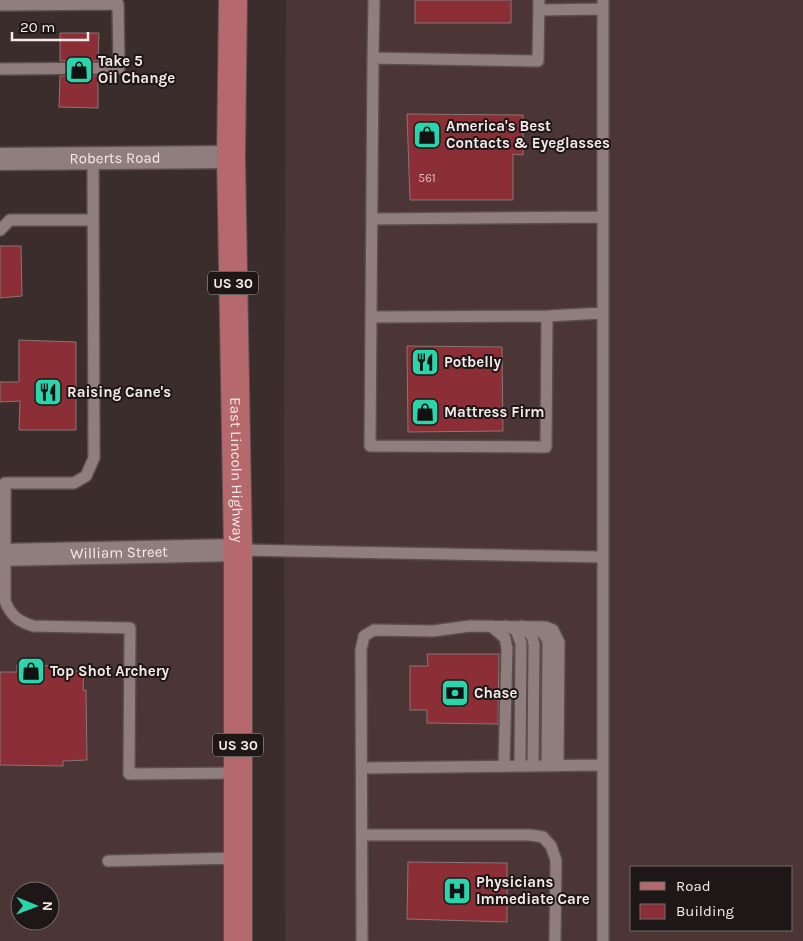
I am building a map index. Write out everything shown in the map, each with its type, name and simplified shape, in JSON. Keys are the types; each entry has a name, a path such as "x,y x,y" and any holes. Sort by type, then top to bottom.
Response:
{"main road":[{"name":"East Lincoln Highway","path":"233,0 230,157 238,550 238,941"}],"street":[{"name":"Roberts Road","path":"0,159 230,157"},
{"name":"William Street","path":"2,555 238,550"}],"lane":[{"path":"374,0 370,446 546,447 547,316"},
{"path":"0,5 118,4 119,68 0,69"},
{"path":"373,58 538,61 539,5 603,5 603,941"},
{"path":"93,158 94,458 86,476 74,483 2,479 2,555 5,601 10,612 19,622 33,626 130,628 129,774 238,773"},
{"path":"372,219 603,217"},
{"path":"0,230 10,220 93,220"},
{"path":"371,316 547,316 603,313"},
{"path":"238,550 602,557"},
{"path":"362,941 361,650 364,636 374,630 433,631 470,626 528,626 546,627 553,630 559,642 552,766"},
{"path":"491,626 505,638 507,648 504,766"},
{"path":"506,626 516,630 521,643 520,766"},
{"path":"528,626 534,644 533,766"},
{"path":"362,768 602,765"},
{"path":"362,835 530,835 543,837 551,846 556,860 555,941"},
{"path":"108,861 238,858"}],"shaded area":[{"path":"286,0 803,0 803,941 285,941 284,435"},
{"path":"229,557 224,941 0,941 0,559"}],"building":[{"path":"415,0 511,0 511,23 415,23"},
{"path":"60,33 99,33 98,61 60,61"},
{"path":"60,76 98,76 98,108 59,107"},
{"path":"407,114 523,115 523,155 513,154 513,200 410,200"},
{"path":"0,246 21,246 22,296 0,298"},
{"name":"Raising Cane's","path":"19,340 76,342 76,430 19,430 20,401 0,402 0,382 19,382"},
{"path":"407,346 502,347 503,431 408,432"},
{"name":"Chase","path":"427,654 499,654 498,724 427,723 427,710 410,710 410,666 428,666"},
{"path":"17,665 61,666 60,672 84,671 83,690 86,690 87,760 63,761 63,766 0,765 0,672 17,672"},
{"name":"Physicians Immediate Care","path":"408,862 507,863 507,922 407,919"}],"place":[{"name":"Take 5 Oil Change","path":"79,70"},
{"name":"America's Best Contacts & Eyeglasses","path":"427,135"},
{"name":"Potbelly","path":"425,362"},
{"name":"Raising Cane's","path":"48,392"},
{"name":"Mattress Firm","path":"425,412"},
{"name":"Top Shot Archery","path":"31,671"},
{"name":"Chase","path":"455,693"},
{"name":"Physicians Immediate Care","path":"457,891"}]}
